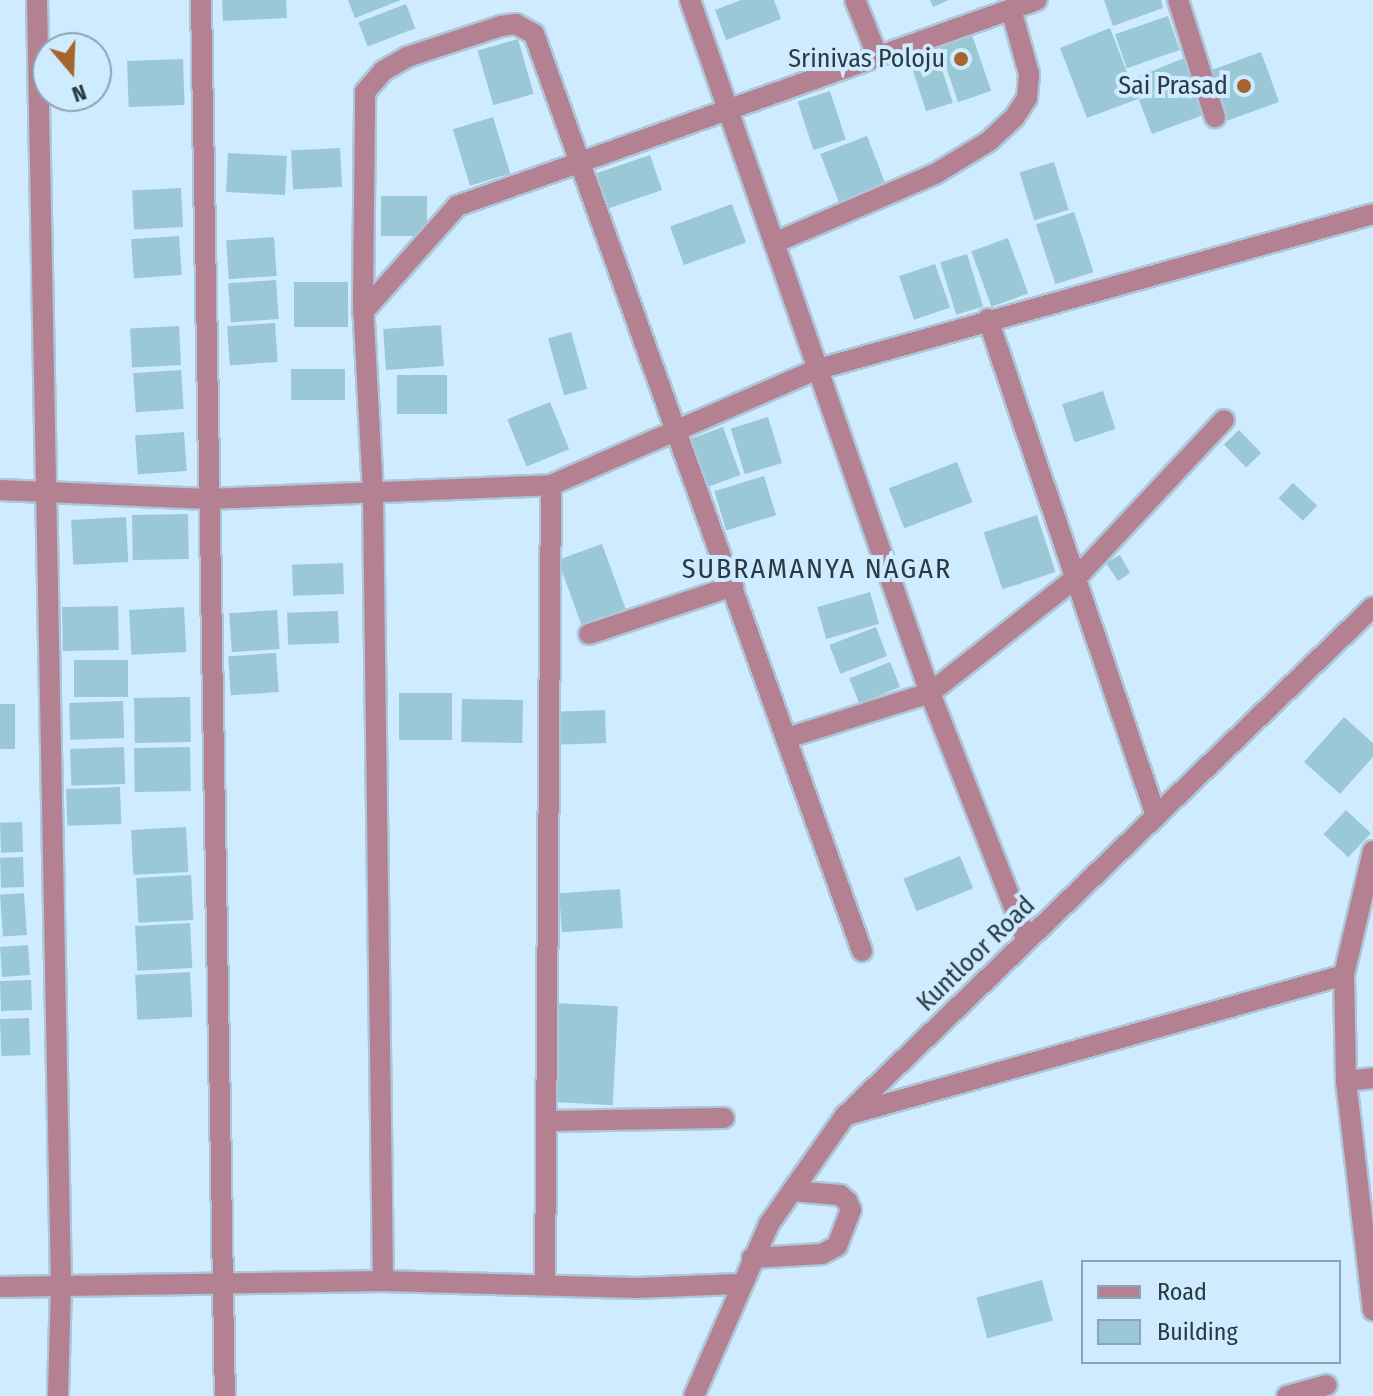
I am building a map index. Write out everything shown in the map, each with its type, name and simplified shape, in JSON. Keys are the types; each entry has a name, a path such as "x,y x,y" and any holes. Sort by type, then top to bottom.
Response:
{"street":[{"path":"37,0 61,1286 58,1396"},
{"path":"201,0 225,1396"},
{"path":"690,0 815,370 930,693 1027,940"},
{"path":"855,0 877,55"},
{"path":"363,312 457,206 728,113 1002,7 1037,0"},
{"path":"1178,0 1215,117"},
{"path":"774,243 935,174 989,141 1014,118 1027,98 1029,74 1002,7"},
{"path":"383,1281 373,493 363,312 365,92 383,71 407,57 501,26 527,28 534,34 576,163 677,430 862,951"},
{"path":"0,490 47,489 208,499 551,485 815,370 988,319 1373,214"},
{"path":"988,319 1156,816"},
{"path":"787,738 930,693 1077,577 1224,420"},
{"path":"545,1282 551,485"},
{"path":"589,634 733,586"},
{"name":"Kuntloor Road","path":"694,1396 752,1258 792,1191 845,1116 1373,607"},
{"path":"1373,851 1344,975 1346,1081 1373,1310"},
{"path":"845,1116 1344,975"},
{"path":"1346,1081 1373,1078"},
{"path":"546,1121 724,1118"},
{"path":"752,1258 822,1254 837,1246 851,1210 847,1201 840,1195 792,1191"},
{"path":"0,1287 383,1281 545,1282 636,1288 739,1284"},
{"path":"1287,1396 1327,1385"}],"building":[{"path":"222,0 286,0 287,18 223,21"},
{"path":"348,0 401,0 355,18"},
{"path":"741,0 774,0 781,19 726,40 715,10"},
{"path":"930,0 949,0 933,7"},
{"path":"1104,0 1161,0 1163,8 1113,26"},
{"path":"406,4 415,28 368,47 358,22"},
{"path":"1168,16 1180,50 1127,68 1115,34"},
{"path":"1110,28 1130,80 1184,58 1206,114 1152,134 1139,100 1165,89 1087,118 1060,48"},
{"name":"Srinivas Poloju","path":"972,35 991,91 958,102 939,46"},
{"path":"518,39 534,94 493,105 478,51"},
{"name":"Sai Prasad","path":"1261,52 1279,102 1227,121 1208,71"},
{"path":"938,57 953,103 926,111 911,66"},
{"path":"183,59 185,105 129,107 127,61"},
{"path":"830,91 846,140 813,150 798,102"},
{"path":"493,117 510,173 470,186 453,129"},
{"path":"867,136 887,187 840,205 820,154"},
{"path":"340,148 342,187 293,190 291,151"},
{"path":"228,153 287,156 285,195 226,192"},
{"path":"650,155 662,190 604,210 592,175"},
{"path":"1054,162 1069,210 1034,220 1020,173"},
{"path":"181,188 183,227 134,230 132,191"},
{"path":"381,196 427,196 427,236 381,236"},
{"path":"732,204 746,243 684,265 670,227"},
{"path":"1074,212 1093,272 1055,284 1036,224"},
{"path":"179,236 182,275 134,278 131,239"},
{"path":"274,237 277,276 229,279 226,240"},
{"path":"1008,238 1028,293 992,307 971,251"},
{"path":"967,254 983,307 956,315 940,262"},
{"path":"935,264 950,307 914,320 899,276"},
{"path":"276,280 279,319 231,322 228,283"},
{"path":"294,282 348,282 348,327 294,327"},
{"path":"275,323 278,362 230,365 227,326"},
{"path":"441,325 444,366 386,370 383,329"},
{"path":"179,326 181,365 132,368 130,329"},
{"path":"571,332 587,389 564,395 548,339"},
{"path":"291,369 345,369 345,400 291,400"},
{"path":"181,370 184,409 136,412 133,373"},
{"path":"397,375 447,375 447,414 397,414"},
{"path":"1103,391 1115,429 1074,442 1062,404"},
{"path":"550,402 569,449 526,467 507,419"},
{"path":"768,417 782,463 745,474 731,428"},
{"path":"723,427 740,475 708,487 691,439"},
{"path":"1239,430 1261,453 1246,468 1224,445"},
{"path":"184,432 187,471 138,474 135,435"},
{"path":"957,462 972,502 904,528 889,488"},
{"path":"764,476 776,515 726,530 714,491"},
{"path":"1293,483 1317,506 1303,521 1279,498"},
{"path":"188,514 189,559 133,560 132,515"},
{"path":"1037,515 1056,572 1002,589 984,532"},
{"path":"126,517 128,562 73,565 71,520"},
{"path":"602,544 626,611 582,627 558,560"},
{"path":"1120,555 1130,573 1118,581 1106,563"},
{"path":"343,563 344,594 293,596 292,565"},
{"path":"870,592 879,624 826,639 817,607"},
{"path":"118,606 119,650 63,651 62,607"},
{"path":"184,607 186,652 131,655 129,610"},
{"path":"277,610 280,649 232,652 229,613"},
{"path":"338,611 339,643 288,645 287,613"},
{"path":"876,627 887,656 840,674 829,645"},
{"path":"276,653 279,692 231,695 228,656"},
{"path":"74,660 128,660 128,697 74,697"},
{"path":"890,662 900,687 859,704 849,678"},
{"path":"399,693 452,693 452,740 399,740"},
{"path":"190,697 191,742 135,743 134,698"},
{"path":"462,699 523,700 522,743 461,742"},
{"path":"123,701 124,738 70,740 69,703"},
{"path":"0,704 15,704 15,749 0,749"},
{"path":"605,710 606,743 555,745 554,712"},
{"path":"1344,717 1373,743 1373,757 1340,794 1304,762"},
{"path":"124,747 125,784 71,786 70,749"},
{"path":"190,747 191,791 135,792 134,748"},
{"path":"120,787 121,824 67,826 66,789"},
{"path":"1346,810 1371,833 1348,857 1323,834"},
{"path":"22,822 23,852 1,853 0,823"},
{"path":"186,827 188,872 133,875 131,830"},
{"path":"960,856 973,888 917,911 903,879"},
{"path":"23,857 24,887 1,888 0,858"},
{"path":"191,875 193,920 138,923 136,878"},
{"path":"620,889 623,928 562,932 559,893"},
{"path":"24,893 27,935 3,937 0,895"},
{"path":"190,923 192,968 137,971 135,926"},
{"path":"28,945 30,975 2,977 0,947"},
{"path":"190,972 192,1017 137,1020 135,975"},
{"path":"31,980 32,1010 1,1011 0,981"},
{"path":"555,1003 618,1006 613,1105 550,1102"},
{"path":"29,1018 30,1055 1,1056 0,1019"},
{"path":"1042,1280 1053,1321 987,1338 976,1298"}],"place":[{"name":"Srinivas Poloju","path":"961,59"},
{"name":"Sai Prasad","path":"1244,86"}],"district":[{"name":"SUBRAMANYA NAGAR","path":"817,569"}]}
